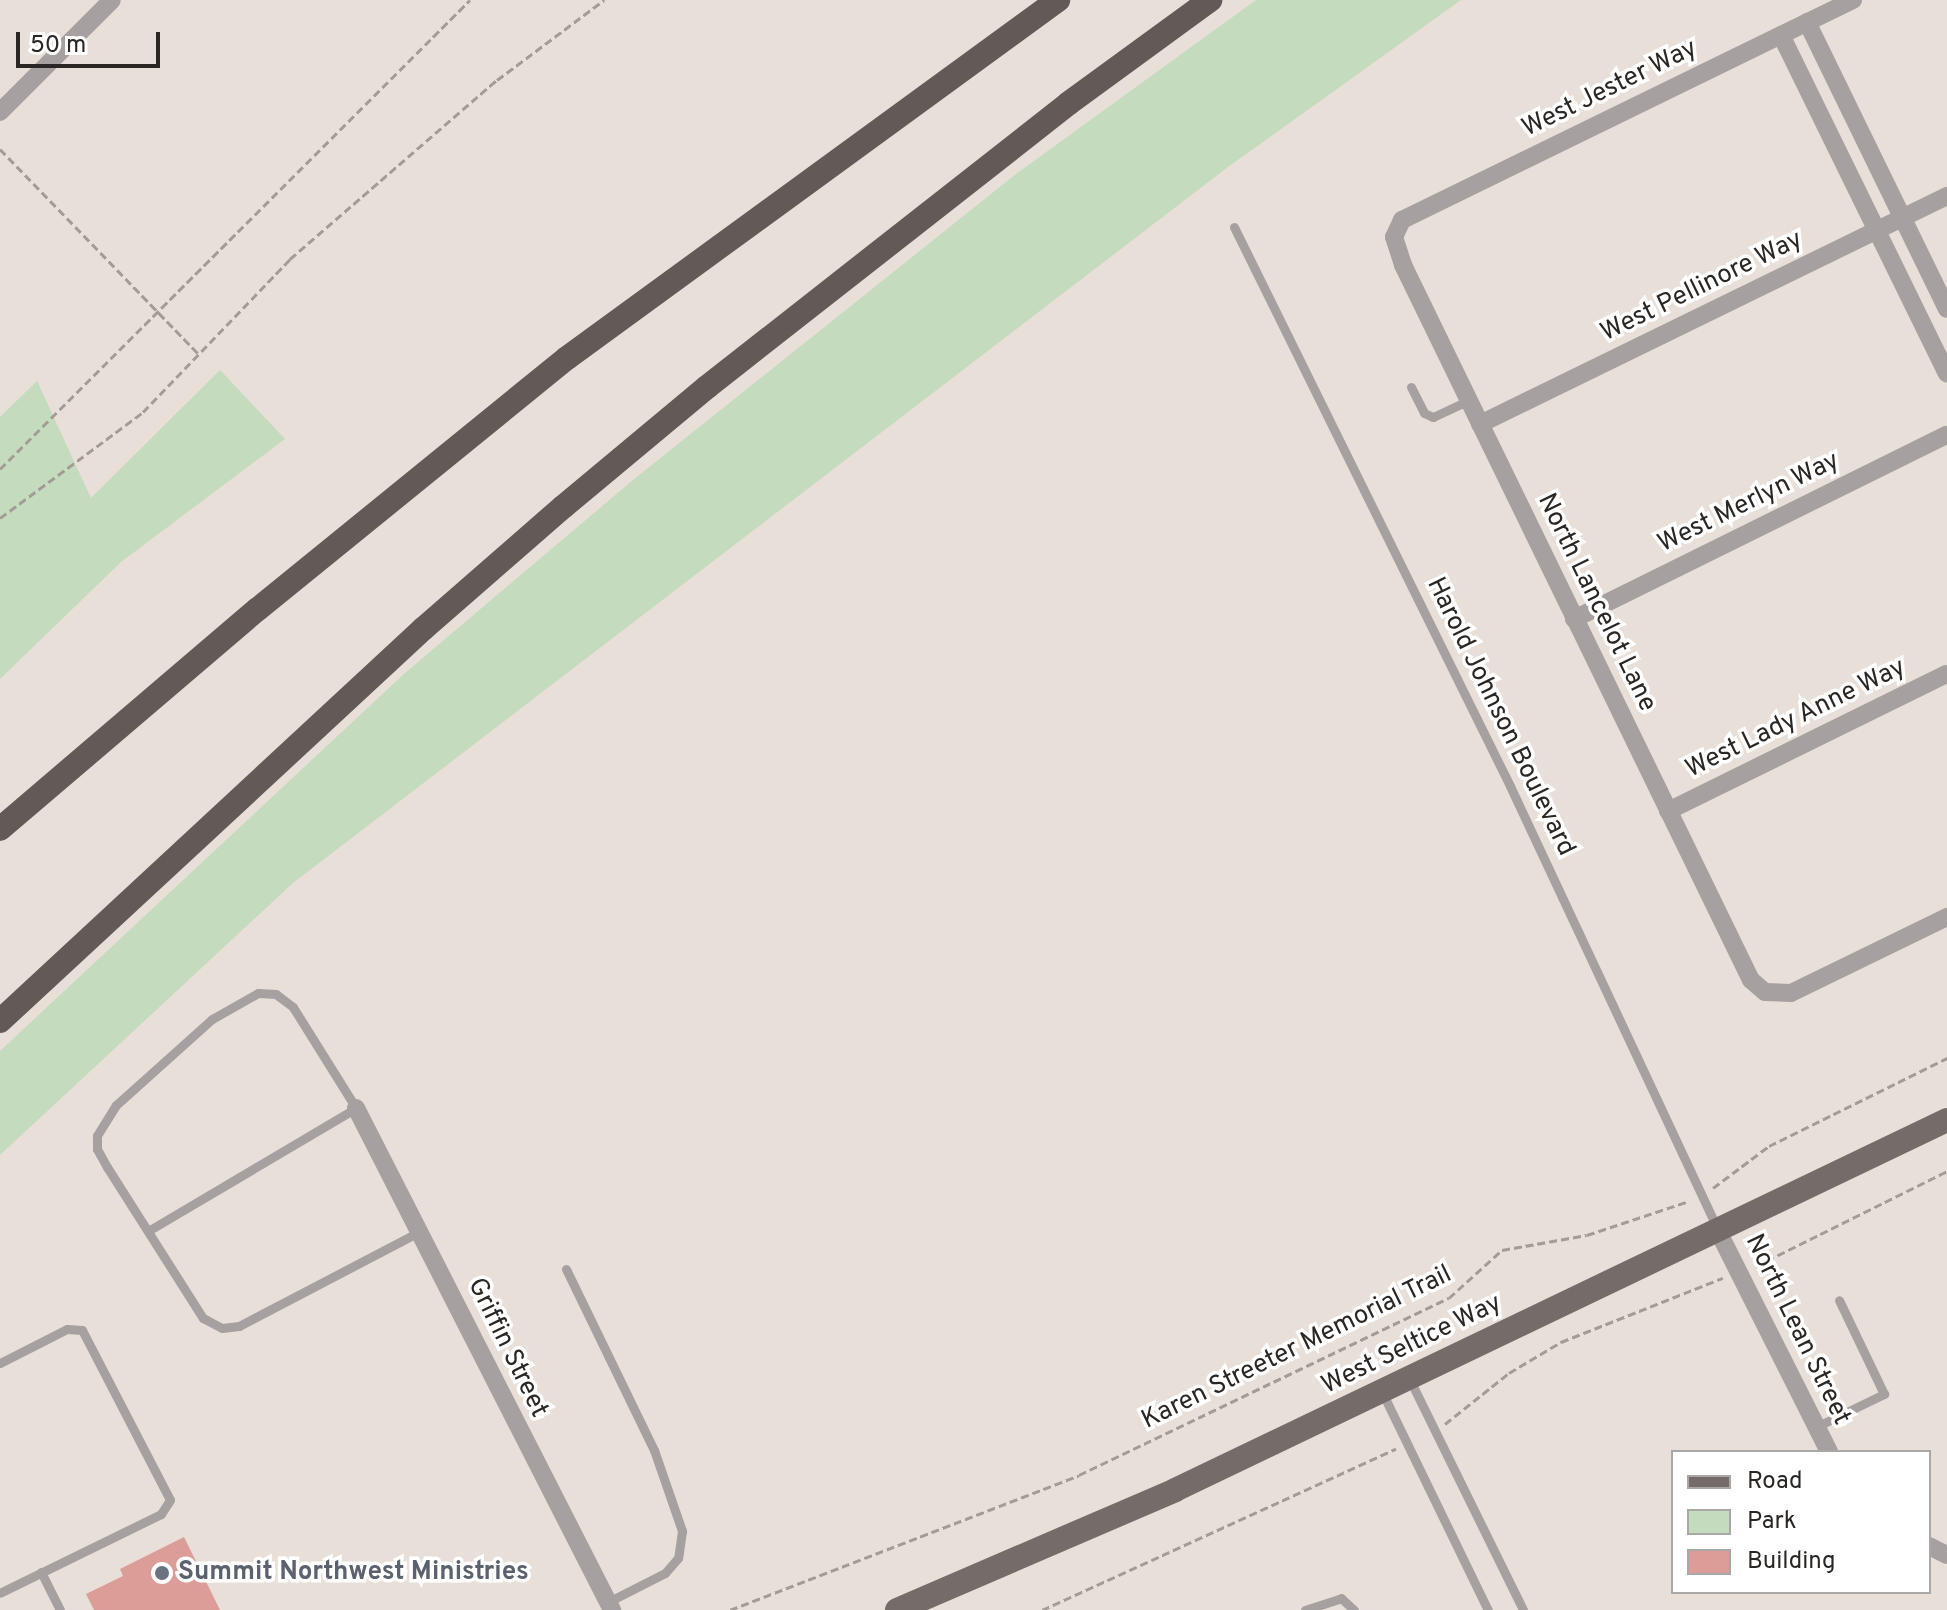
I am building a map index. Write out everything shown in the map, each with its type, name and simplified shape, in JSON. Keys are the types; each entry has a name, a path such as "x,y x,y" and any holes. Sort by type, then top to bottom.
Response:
{"highway":[{"path":"0,829 246,619 567,358 1058,0"},
{"path":"0,1021 423,629 563,507 707,387 1056,113 1210,0"}],"main road":[{"name":"West Seltice Way","path":"897,1610 1116,1517 1947,1120"}],"street":[{"path":"0,112 112,0"},
{"name":"West Jester Way","path":"1395,230 1402,220 1853,0"},
{"path":"1807,22 1947,309"},
{"path":"1781,35 1879,229 1947,374"},
{"name":"West Pellinore Way","path":"1480,424 1947,196"},
{"name":"North Lancelot Lane","path":"1395,230 1403,265 1751,980 1765,992 1791,993 1947,917"},
{"name":"West Merlyn Way","path":"1574,619 1947,435"},
{"name":"West Lady Anne Way","path":"1668,811 1947,674"},
{"name":"Griffin Street","path":"356,1108 610,1606"},
{"name":"North Lean Street","path":"1718,1231 1828,1450"}],"lane":[{"name":"Harold Johnson Boulevard","path":"1234,227 1705,1193 1718,1231"},
{"path":"1411,387 1424,413 1433,417 1468,401"},
{"path":"148,1231 356,1108 293,1007 276,994 258,993 231,1007 116,1105 97,1136 97,1149 148,1231 203,1318 222,1328 267,1314 421,1231"},
{"path":"566,1269 654,1450 682,1531 678,1558 665,1573 610,1606"},
{"path":"1816,1427 1884,1394 1839,1300"},
{"path":"0,1363 67,1329 82,1330 170,1500 161,1514 0,1593"},
{"path":"1409,1378 1523,1610"},
{"path":"1382,1391 1488,1610"},
{"path":"41,1572 60,1610"},
{"path":"1305,1610 1341,1598 1354,1610"}],"path":[{"path":"0,469 470,0"},
{"path":"0,518 124,428 290,259 497,80 604,0"},
{"path":"0,149 155,312 199,353"},
{"name":"Karen Streeter Memorial Trail","path":"730,1610 1079,1475 1449,1298 1502,1250 1587,1235 1626,1218 1682,1205 1705,1193 1769,1146 1947,1058"},
{"path":"1445,1424 1509,1373 1561,1342 1700,1282 1741,1273 1947,1171"},
{"path":"1042,1610 1394,1450"}],"green space":[{"path":"1256,0 1461,0 1228,167 293,883 0,1155 0,1051 405,673 633,480 1016,174"},
{"path":"220,370 285,439 121,562 0,679 0,417 37,381 91,498"}],"building":[{"name":"Summit Northwest Ministries","path":"184,1537 220,1610 94,1610 86,1594 123,1576 120,1569"}],"place":[{"name":"Summit Northwest Ministries","path":"162,1573"}]}
